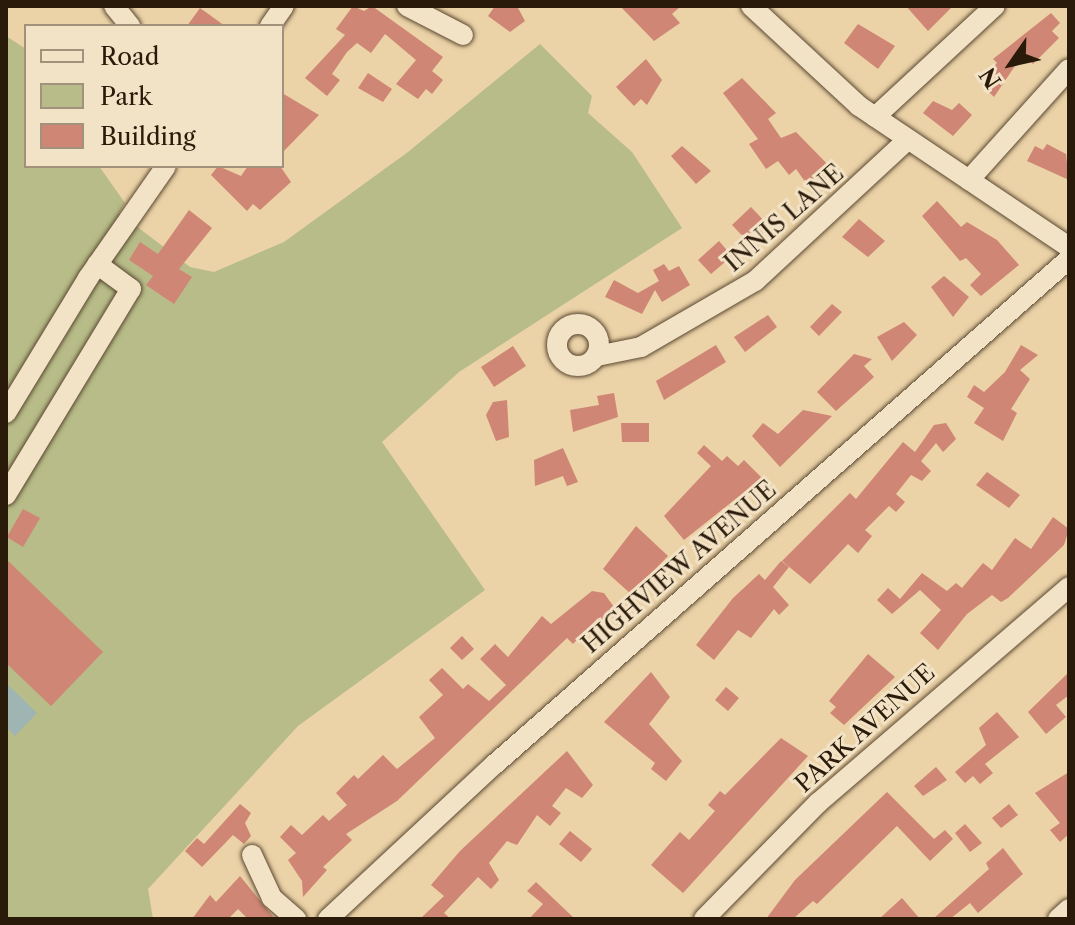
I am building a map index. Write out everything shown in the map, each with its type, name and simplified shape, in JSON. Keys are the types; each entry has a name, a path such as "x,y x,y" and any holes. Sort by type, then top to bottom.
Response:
{"street":[{"path":"114,6 128,24"},
{"path":"271,24 284,6"},
{"path":"407,6 463,35"},
{"path":"751,6 817,71 875,117 1069,247"},
{"path":"875,117 995,6"},
{"path":"969,180 1069,69"},
{"name":"INNIS LANE","path":"597,356 641,347 755,281 907,140"},
{"path":"6,413 97,264 165,168"},
{"name":"HIGHVIEW AVENUE","path":"328,919 495,764 1069,259"},
{"path":"6,494 131,289 97,264"},
{"name":"PARK AVENUE","path":"704,919 818,803 1069,587"},
{"path":"252,855 272,898 296,919"},
{"path":"1058,919 1069,909"}],"green space":[{"path":"6,36 24,48 24,168 100,168 125,203 119,213 190,267 214,272 284,242 408,152 540,44 592,96 588,113 632,152 682,228 459,372 382,442 485,590 298,726 148,889 153,919 6,919"}],"water":[{"path":"6,683 37,713 15,736 6,727"}],"building":[{"path":"353,6 364,11 372,6 443,57 432,71 443,80 432,94 426,89 418,99 396,84 416,60 385,34 371,53 357,43 347,52 332,74 340,80 327,96 305,78 345,35 336,29"},
{"path":"495,6 517,6 525,21 510,32 488,16"},
{"path":"620,6 681,6 672,14 680,23 654,41"},
{"path":"906,6 953,6 928,31"},
{"path":"200,8 222,24 188,24"},
{"path":"1051,13 1060,23 1052,31 1059,38 1033,64 1023,54 994,97 979,82 997,63 993,59"},
{"path":"858,24 895,46 878,69 844,43"},
{"path":"646,59 662,80 647,105 641,99 634,106 616,87"},
{"path":"368,73 392,89 383,102 358,88"},
{"path":"742,78 776,113 768,119 781,138 796,132 835,172 811,190 796,169 789,175 778,161 766,169 749,144 758,139 723,93"},
{"path":"284,94 319,115 284,151"},
{"path":"933,101 952,110 959,103 972,115 953,136 923,113"},
{"path":"1047,144 1066,154 1069,180 1027,161 1035,146 1043,150"},
{"path":"682,146 711,171 696,184 671,156"},
{"path":"216,168 241,176 247,168 281,168 291,182 260,210 253,204 247,211 211,175"},
{"path":"937,201 961,227 967,222 997,240 1019,265 981,296 970,285 981,274 966,258 960,261 922,216"},
{"path":"751,207 770,227 751,245 732,225"},
{"path":"189,210 212,228 179,269 192,277 174,304 146,285 153,276 129,260 140,242 158,254"},
{"path":"859,219 885,241 868,257 842,237"},
{"path":"719,241 732,256 711,274 698,260"},
{"path":"664,264 669,271 679,266 690,285 662,302 655,290 642,314 605,297 614,280 638,293 659,281 653,270"},
{"path":"944,276 969,297 953,317 931,287"},
{"path":"832,304 842,312 819,336 810,327"},
{"path":"768,315 777,327 745,352 734,337"},
{"path":"904,322 917,335 892,361 877,337"},
{"path":"716,345 726,362 664,400 656,381"},
{"path":"1021,345 1038,355 1020,370 1030,379 1011,409 1017,413 1003,441 974,423 984,408 967,397 974,385 984,392 1005,372"},
{"path":"513,346 526,366 494,387 481,367"},
{"path":"854,354 872,359 864,366 874,377 836,411 817,392"},
{"path":"614,393 618,417 573,432 570,410 599,405 597,396"},
{"path":"507,400 509,437 496,441 486,415 493,402"},
{"path":"803,410 832,416 780,467 752,436 763,423 778,434"},
{"path":"621,423 649,423 649,442 622,442"},
{"path":"946,423 956,439 943,452 936,443 921,461 931,471 922,481 911,475 896,494 905,502 896,512 889,506 865,530 872,536 858,553 848,544 810,584 782,561 850,493 856,499 903,442 915,452 934,425"},
{"path":"704,445 722,461 727,456 738,466 744,460 762,478 684,540 664,516 711,466 697,453"},
{"path":"563,448 578,482 567,486 563,476 535,486 534,460"},
{"path":"987,472 1020,495 1009,508 976,485"},
{"path":"23,509 40,518 23,547 7,537"},
{"path":"1053,517 1069,529 1064,545 1008,598 1001,602 992,595 967,614 938,650 920,633 941,610 920,590 892,614 877,600 888,588 900,599 922,573 947,591 956,583 962,588 983,563 992,570 1015,538 1031,549"},
{"path":"636,526 668,556 631,594 603,569"},
{"path":"6,559 103,652 51,706 6,663"},
{"path":"781,561 789,567 773,587 789,605 779,615 774,609 751,638 738,630 714,660 696,645 733,598 759,574 765,580"},
{"path":"592,591 604,593 616,610 604,623 598,618 573,644 567,638 397,801 346,834 352,840 323,867 327,870 303,897 302,881 288,860 296,853 280,837 291,825 302,835 323,815 329,821 347,805 336,793 354,775 358,779 383,755 397,769 435,738 419,717 443,695 429,680 442,668 463,689 468,684 489,701 506,685 480,659 495,644 508,657 542,616 551,624"},
{"path":"462,636 474,649 462,660 450,648"},
{"path":"868,654 895,677 844,725 830,713 836,707 829,701"},
{"path":"651,672 670,697 649,724 682,761 666,781 651,769 655,763 604,722"},
{"path":"1069,672 1069,695 1056,705 1066,717 1046,734 1028,712"},
{"path":"726,687 739,698 728,711 715,700"},
{"path":"997,712 1019,737 985,764 993,773 980,784 973,776 965,783 955,772 986,745 979,728"},
{"path":"781,738 808,756 683,893 651,865 680,832 689,840 715,811 708,805 720,791 725,795"},
{"path":"567,751 593,785 582,798 566,788 552,806 561,813 550,826 537,815 517,845 507,841 489,863 499,880 491,889 478,877 444,913 451,919 420,919 444,896 431,885 460,851"},
{"path":"936,767 947,780 923,796 914,786"},
{"path":"1069,772 1069,834 1060,842 1050,830 1060,823 1035,793"},
{"path":"887,792 934,839 945,830 953,839 930,861 897,826 817,904 813,901 793,919 766,919 795,880"},
{"path":"240,804 251,813 245,823 251,836 244,844 233,835 202,867 185,851 197,838 204,844"},
{"path":"1009,804 1018,815 1001,828 992,818"},
{"path":"965,824 982,843 970,852 955,833"},
{"path":"570,831 592,849 581,862 559,844"},
{"path":"1003,848 1023,874 978,913 970,903 950,919 933,919 989,869 986,863"},
{"path":"240,876 275,919 248,919 238,909 228,919 192,919 210,895 216,902"},
{"path":"536,882 575,919 529,919 543,904 527,891"},
{"path":"902,898 920,919 879,919"}]}
